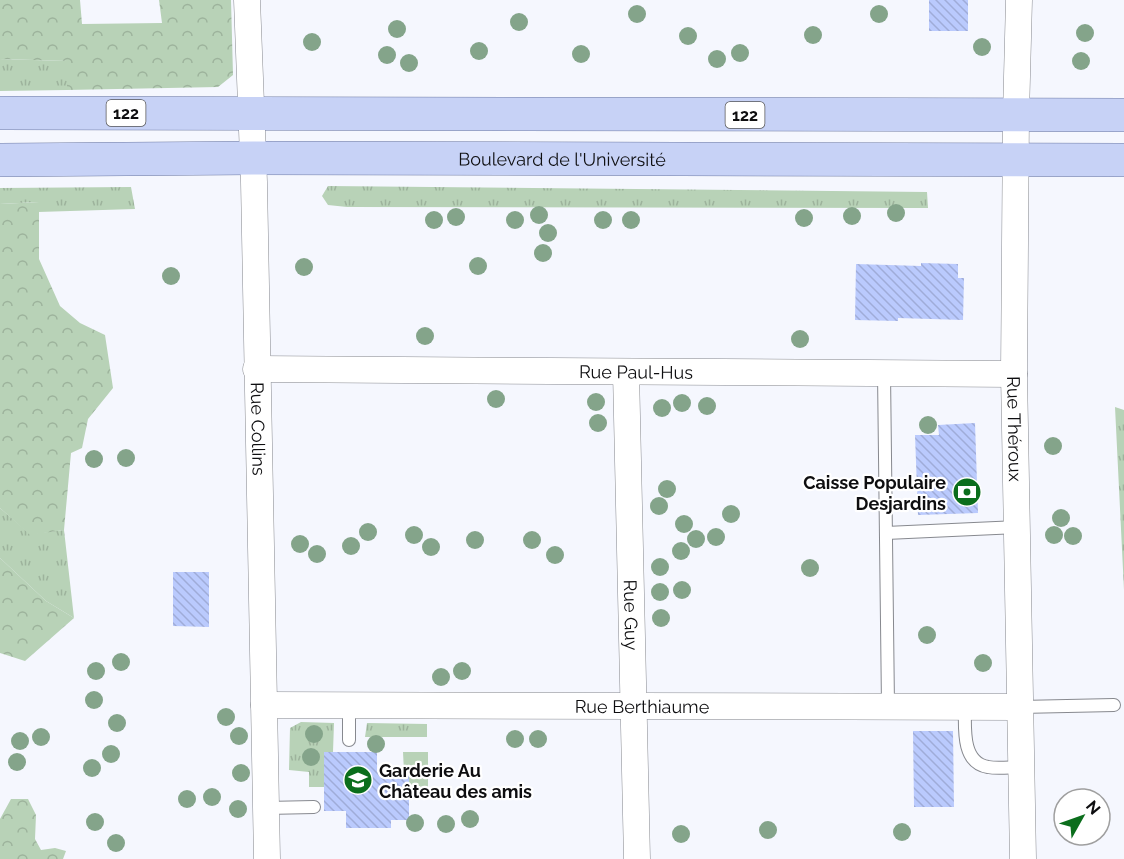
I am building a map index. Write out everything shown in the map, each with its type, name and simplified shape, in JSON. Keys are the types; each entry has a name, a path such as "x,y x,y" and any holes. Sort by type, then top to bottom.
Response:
{"main road":[{"name":"122","path":"0,113 1124,115"},
{"name":"Boulevard de l'Université","path":"0,160 253,158 1124,160"}],"street":[{"name":"Rue Collins","path":"247,0 252,113 267,859"},
{"name":"Rue Théroux","path":"1019,0 1014,374 1023,859"},
{"name":"Rue Paul-Hus","path":"256,369 1014,374"},
{"name":"Rue Guy","path":"626,372 637,859"},
{"name":"Rue Berthiaume","path":"264,705 1020,707"}],"lane":[{"path":"884,373 888,706"},
{"path":"886,533 1018,527"},
{"path":"349,705 349,740"},
{"path":"1020,707 1114,705"},
{"path":"965,706 967,745 970,755 978,764 986,768 1021,767"},
{"path":"266,808 314,807"}],"green space":[{"path":"0,0 80,0 82,24 162,23 159,0 231,0 233,75 218,87 67,90 67,61 0,59"},
{"path":"0,59 67,61 67,90 0,91"},
{"path":"328,186 927,192 928,208 347,207 328,205 322,196"},
{"path":"131,187 135,209 38,212 39,202 0,204 0,188"},
{"path":"39,202 39,259 60,306 80,323 105,335 113,388 88,419 82,448 71,453 64,530 30,535 0,508 0,204"},
{"path":"1115,407 1124,410 1124,590"},
{"path":"0,508 30,534 64,530 74,618 46,601 0,558"},
{"path":"0,558 46,601 74,618 25,661 0,653"},
{"path":"301,722 334,723 333,752 324,752 324,787 309,787 309,772 289,770 290,728"},
{"path":"367,723 427,724 427,737 365,737"},
{"path":"403,752 428,752 428,790 409,791 404,772"},
{"path":"11,799 28,799 36,815 35,839 41,850 55,848 66,851 63,859 0,859 0,819"}],"building":[{"path":"929,0 968,0 968,31 929,31"},
{"path":"921,263 958,264 958,278 964,278 963,320 898,318 898,321 855,320 856,264 921,266"},
{"path":"975,423 978,513 918,515 915,435 939,435 938,425"},
{"path":"173,572 209,572 209,627 173,626"},
{"path":"913,731 953,731 954,807 914,807"},
{"path":"324,752 377,752 377,772 409,772 409,820 391,820 391,828 346,828 346,811 324,811"}],"place":[{"name":"Caisse Populaire Desjardins","path":"967,492"},
{"name":"Garderie Au Château des amis","path":"358,780"}]}
